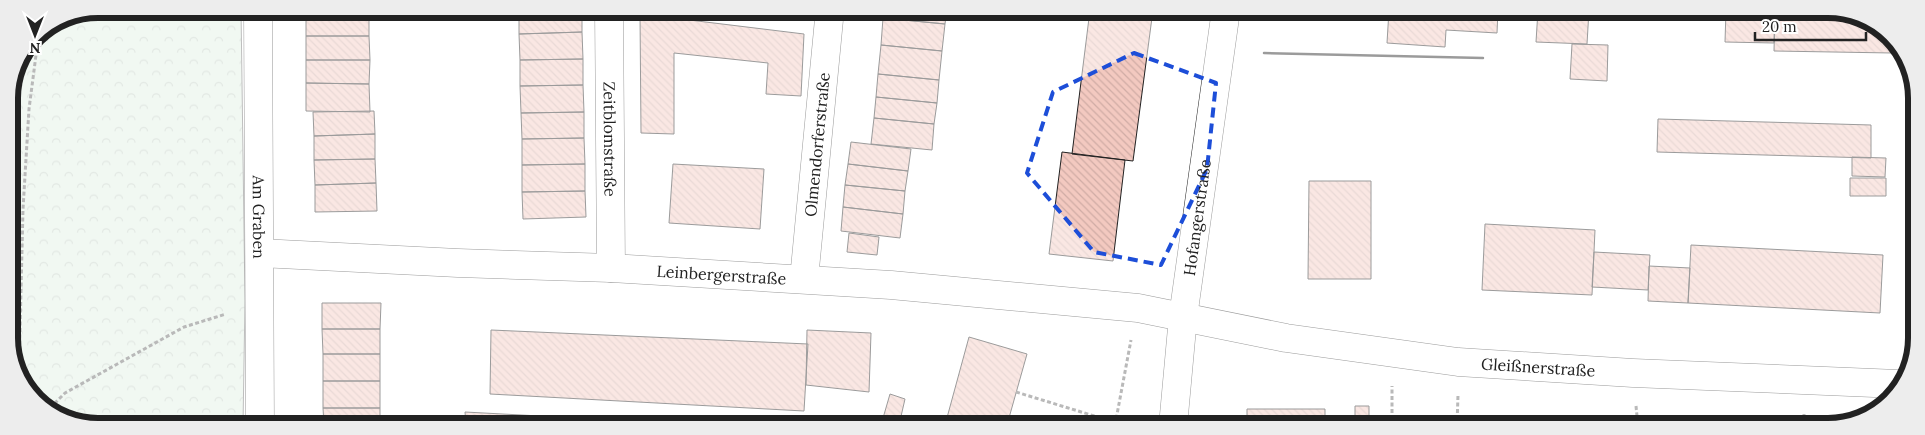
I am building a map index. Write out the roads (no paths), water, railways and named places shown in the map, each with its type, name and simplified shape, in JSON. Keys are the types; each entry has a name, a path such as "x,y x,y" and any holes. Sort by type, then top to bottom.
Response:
{"street":[{"name":"Am Graben","path":"258,18 260,418"},
{"name":"Zeitblomstraße","path":"609,18 611,268"},
{"name":"Olmendorferstraße","path":"804,279 829,18"},
{"name":"Hofangerstraße","path":"1174,417 1183,317 1225,18"},
{"name":"Leinbergerstraße","path":"260,253 458,263 611,268 804,279 1138,308 1183,317"},
{"name":"Gleißnerstraße","path":"1183,317 1286,338 1458,362 1633,373 1893,384"}]}
